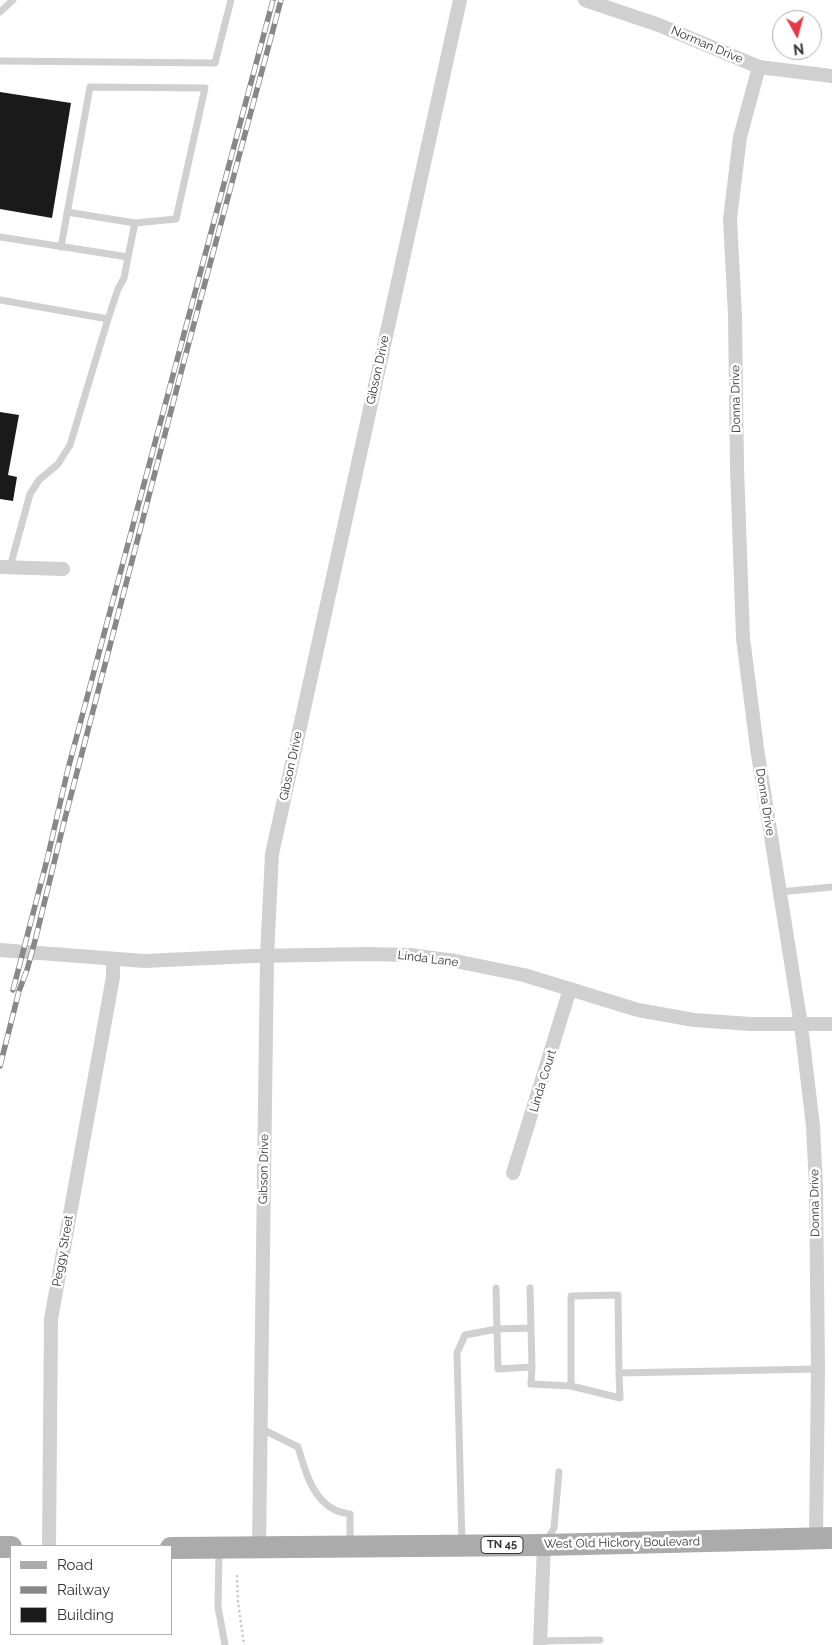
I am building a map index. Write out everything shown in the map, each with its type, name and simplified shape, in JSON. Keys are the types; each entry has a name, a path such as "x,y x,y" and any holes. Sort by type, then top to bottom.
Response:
{"main road":[{"name":"West Old Hickory Boulevard","path":"172,1548 544,1545 824,1538"}],"street":[{"name":"Gibson Drive","path":"259,1548 267,956 272,854 460,0"},
{"name":"Norman Drive","path":"585,0 659,25 759,67 832,76"},
{"name":"Donna Drive","path":"759,67 740,136 730,219 735,314 737,468 743,638 758,755 808,1079 814,1161 818,1369 824,1538"},
{"path":"5,567 63,569"},
{"name":"Linda Lane","path":"0,950 144,961 267,956 410,955 498,969 524,975 638,1010 694,1020 751,1024 832,1024"},
{"name":"Peggy Street","path":"49,1545 51,1319 113,977 113,960"},
{"name":"Linda Court","path":"513,1173 570,989"},
{"path":"540,1643 544,1545"}],"lane":[{"path":"0,12 13,0"},
{"path":"0,62 215,63 231,0"},
{"path":"61,247 67,212 90,87 204,88 176,219 135,223 67,212"},
{"path":"5,567 30,494 40,480 58,464 70,445 108,319 118,289 124,278 135,223"},
{"path":"0,238 128,257"},
{"path":"0,300 108,319"},
{"path":"780,892 832,887"},
{"path":"496,1288 498,1369 532,1367"},
{"path":"530,1288 531,1384 571,1386 620,1398 618,1295 570,1296 571,1386"},
{"path":"462,1546 457,1353 465,1335 497,1329 531,1328"},
{"path":"619,1373 818,1369"},
{"path":"260,1428 298,1447 306,1473 316,1494 334,1510 350,1514 350,1547"},
{"path":"544,1545 554,1528 558,1472"},
{"path":"219,1548 218,1608 225,1645"},
{"path":"540,1643 600,1640"}],"path":[{"path":"237,1574 238,1602 244,1645"}],"building":[{"path":"0,92 71,103 52,218 0,209"},
{"path":"0,412 19,415 8,475 17,477 13,501 0,499"}],"railway":[{"path":"13,990 47,860 68,769 273,0"},
{"path":"0,1066 19,991 36,937 184,361 281,0"}]}
